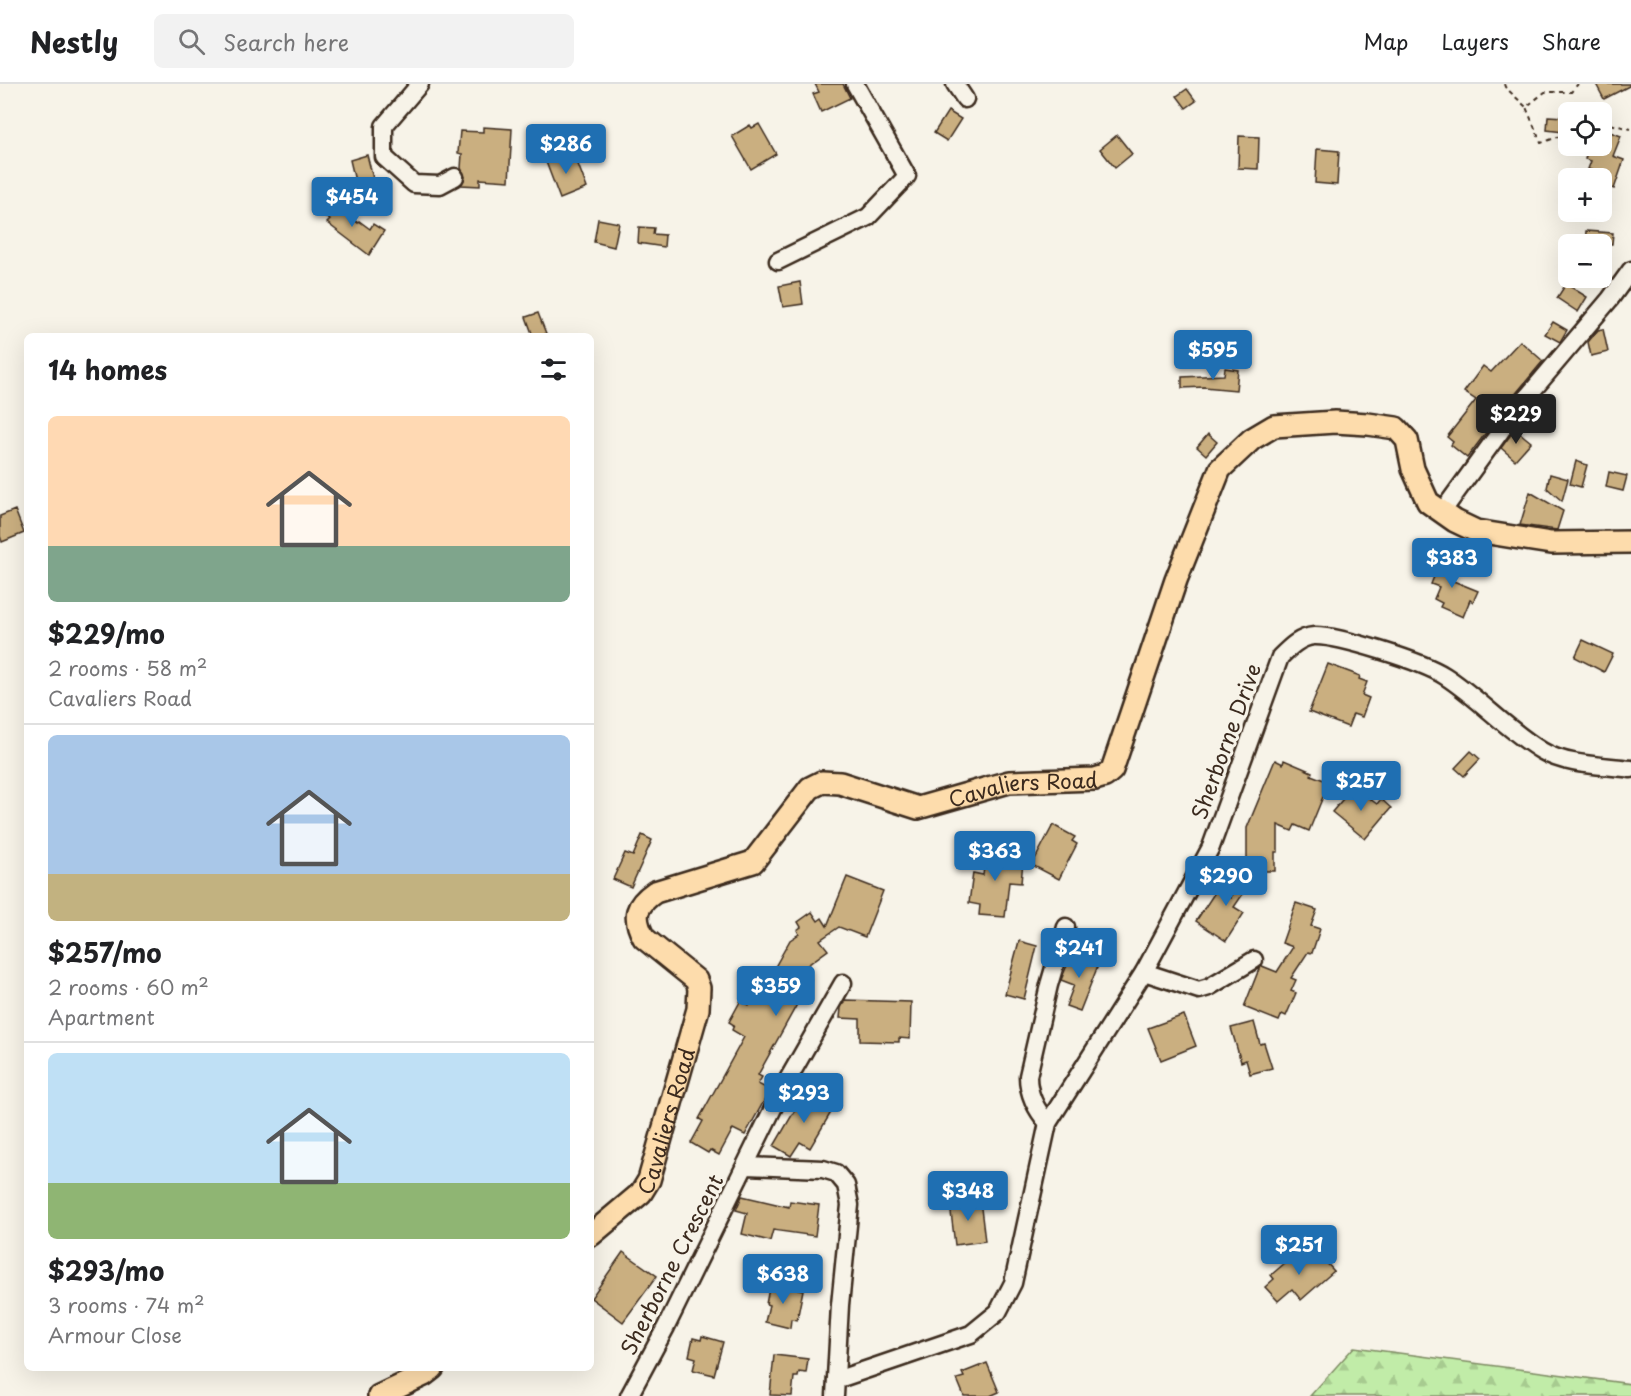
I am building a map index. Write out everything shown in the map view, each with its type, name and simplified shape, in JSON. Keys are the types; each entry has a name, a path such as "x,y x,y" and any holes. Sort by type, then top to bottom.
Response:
{"main road":[{"name":"Cavaliers Road","path":"594,1232 641,1193 649,1180 698,1009 699,988 696,980 644,938 639,928 639,909 642,901 655,892 753,862 810,788 822,782 840,783 918,808 1009,782 1095,779 1105,776 1112,770 1176,580 1220,469 1252,439 1274,426 1335,422 1396,428 1407,440 1413,469 1428,502 1455,521 1476,531 1551,543 1631,542"},
{"path":"379,1396 429,1371"}],"street":[{"path":"420,84 384,126 384,157 414,184 440,185 455,177"},
{"path":"778,261 868,217 906,176 855,84"},
{"path":"955,84 965,99"},
{"path":"1442,512 1516,410 1610,299 1631,270"},
{"name":"Sherborne Drive","path":"836,1388 971,1334 998,1311 1013,1283 1048,1123 1144,972 1211,847 1280,657 1294,643 1314,636 1340,640 1412,660 1443,675 1543,752 1573,762 1631,769"},
{"path":"1048,1123 1040,1114 1028,1088 1028,1076 1049,985 1066,927"},
{"path":"1144,972 1199,990 1209,987 1254,960"},
{"path":"746,1166 783,1088 843,983"},
{"name":"Sherborne Crescent","path":"629,1396 746,1166 823,1169 836,1173 846,1185 850,1205 840,1305 836,1388"}],"path":[{"path":"1504,84 1526,107 1541,143 1558,137"},
{"path":"1526,107 1545,92 1571,92 1578,84"},
{"path":"1612,124 1631,129"}],"green space":[{"path":"1354,1347 1631,1384 1631,1396 1310,1396"}],"building":[{"path":"815,84 843,84 850,98 821,112 813,94 819,92"},
{"path":"1596,84 1631,84 1631,85 1604,99"},
{"path":"1187,89 1196,101 1186,108 1177,96"},
{"path":"948,111 961,119 947,141 934,133"},
{"path":"1548,116 1558,117 1558,131 1547,130"},
{"path":"759,124 776,154 751,169 732,136 750,125 752,128"},
{"path":"483,127 512,129 509,181 480,179 480,186 461,185 465,177 461,168 462,154 458,153 460,131 483,132"},
{"path":"1612,133 1621,136 1613,156 1624,160 1614,189 1612,188 1612,168 1588,168 1591,161 1585,159 1586,156 1612,156"},
{"path":"1117,135 1132,154 1115,168 1100,149"},
{"path":"1239,136 1259,137 1258,169 1238,168"},
{"path":"1317,149 1339,151 1337,185 1315,183"},
{"path":"573,151 587,188 560,199 546,162"},
{"path":"367,155 376,190 358,194 350,160"},
{"path":"329,200 358,223 359,221 370,229 373,224 384,231 369,255 327,223 330,220 321,214"},
{"path":"598,219 619,223 614,247 594,242"},
{"path":"639,227 654,228 653,234 665,235 664,247 638,243"},
{"path":"1586,231 1613,233 1612,244 1612,234 1586,234"},
{"path":"800,282 803,304 783,307 779,286"},
{"path":"1563,288 1572,288 1587,297 1578,312 1557,298"},
{"path":"538,313 546,333 532,333 526,317"},
{"path":"1553,322 1567,330 1560,342 1545,334"},
{"path":"1603,329 1608,352 1591,356 1588,342 1598,330"},
{"path":"1520,341 1543,361 1467,458 1451,445 1453,442 1447,437 1476,400 1464,392 1483,366 1491,372"},
{"path":"1225,368 1238,370 1236,390 1204,387 1182,388 1182,377 1224,375"},
{"path":"1515,429 1531,442 1515,460 1501,448"},
{"path":"1208,434 1217,442 1206,455 1197,447"},
{"path":"1576,461 1587,465 1581,487 1570,484"},
{"path":"1609,472 1627,476 1623,491 1606,487"},
{"path":"1550,474 1568,479 1562,501 1547,488"},
{"path":"1530,492 1563,511 1557,530 1520,525"},
{"path":"15,510 24,533 2,542 0,516"},
{"path":"1442,557 1458,563 1451,580 1478,591 1473,602 1470,600 1463,617 1440,607 1442,603 1434,599 1439,587 1431,584"},
{"path":"1583,640 1613,654 1604,672 1575,657"},
{"path":"1328,664 1360,676 1359,679 1367,682 1362,695 1369,698 1362,717 1353,714 1348,727 1309,712"},
{"path":"1471,751 1480,759 1464,776 1455,768"},
{"path":"1275,760 1283,764 1284,760 1329,782 1309,831 1295,825 1292,831 1278,825 1275,871 1247,871 1247,828"},
{"path":"1353,787 1377,804 1381,799 1391,808 1365,839 1332,812"},
{"path":"1053,825 1075,837 1072,841 1077,844 1059,879 1032,865"},
{"path":"642,835 652,840 631,887 613,879 625,853 633,856"},
{"path":"987,843 1004,845 1001,858 1023,861 1021,883 1009,882 1005,917 979,915 980,905 969,903 973,873 983,875"},
{"path":"1236,869 1255,872 1253,888 1247,888 1234,907 1244,913 1226,941 1196,921 1217,889 1231,898"},
{"path":"847,877 883,891 865,937 839,927 820,940 828,950 798,972 811,979 758,1075 762,1077 758,1084 770,1090 745,1135 733,1129 719,1155 710,1150 708,1153 691,1143 703,1121 699,1119 744,1037 732,1030 734,1025 729,1022 741,1000 749,1005 758,988 762,990 790,940 799,934 797,930 801,927 798,922 812,912 818,921 822,918 827,926"},
{"path":"1296,903 1317,910 1311,926 1320,929 1312,953 1308,952 1291,978 1296,980 1291,991 1296,993 1286,1016 1282,1014 1279,1021 1244,1007 1259,969 1262,966 1277,972 1293,947 1282,943"},
{"path":"1019,941 1037,946 1024,999 1005,994"},
{"path":"1072,953 1099,963 1080,1011 1066,1006 1074,985 1061,980"},
{"path":"845,1000 911,1002 910,1039 899,1038 899,1042 860,1041 860,1019 840,1018"},
{"path":"1184,1015 1196,1046 1161,1060 1148,1028"},
{"path":"1254,1022 1260,1044 1264,1043 1272,1068 1250,1074 1246,1060 1241,1062 1231,1028"},
{"path":"806,1091 833,1109 810,1148 800,1142 791,1156 774,1146"},
{"path":"742,1196 789,1207 790,1201 819,1205 815,1236 773,1230 770,1241 742,1234 747,1213 736,1210"},
{"path":"980,1200 985,1241 955,1245 950,1204"},
{"path":"1300,1250 1305,1256 1310,1252 1319,1262 1323,1259 1334,1271 1301,1300 1292,1289 1278,1301 1265,1287 1274,1279 1271,1275"},
{"path":"623,1252 657,1276 623,1322 594,1300 594,1294"},
{"path":"770,1283 803,1290 797,1320 791,1319 790,1328 765,1322 769,1305 766,1304"},
{"path":"702,1336 723,1342 714,1375 693,1370 696,1358 689,1356 693,1338 701,1340"},
{"path":"774,1355 808,1359 806,1373 799,1372 798,1377 794,1377 792,1396 770,1395"},
{"path":"987,1363 999,1392 990,1396 964,1396 957,1379 964,1377 962,1373"}]}
